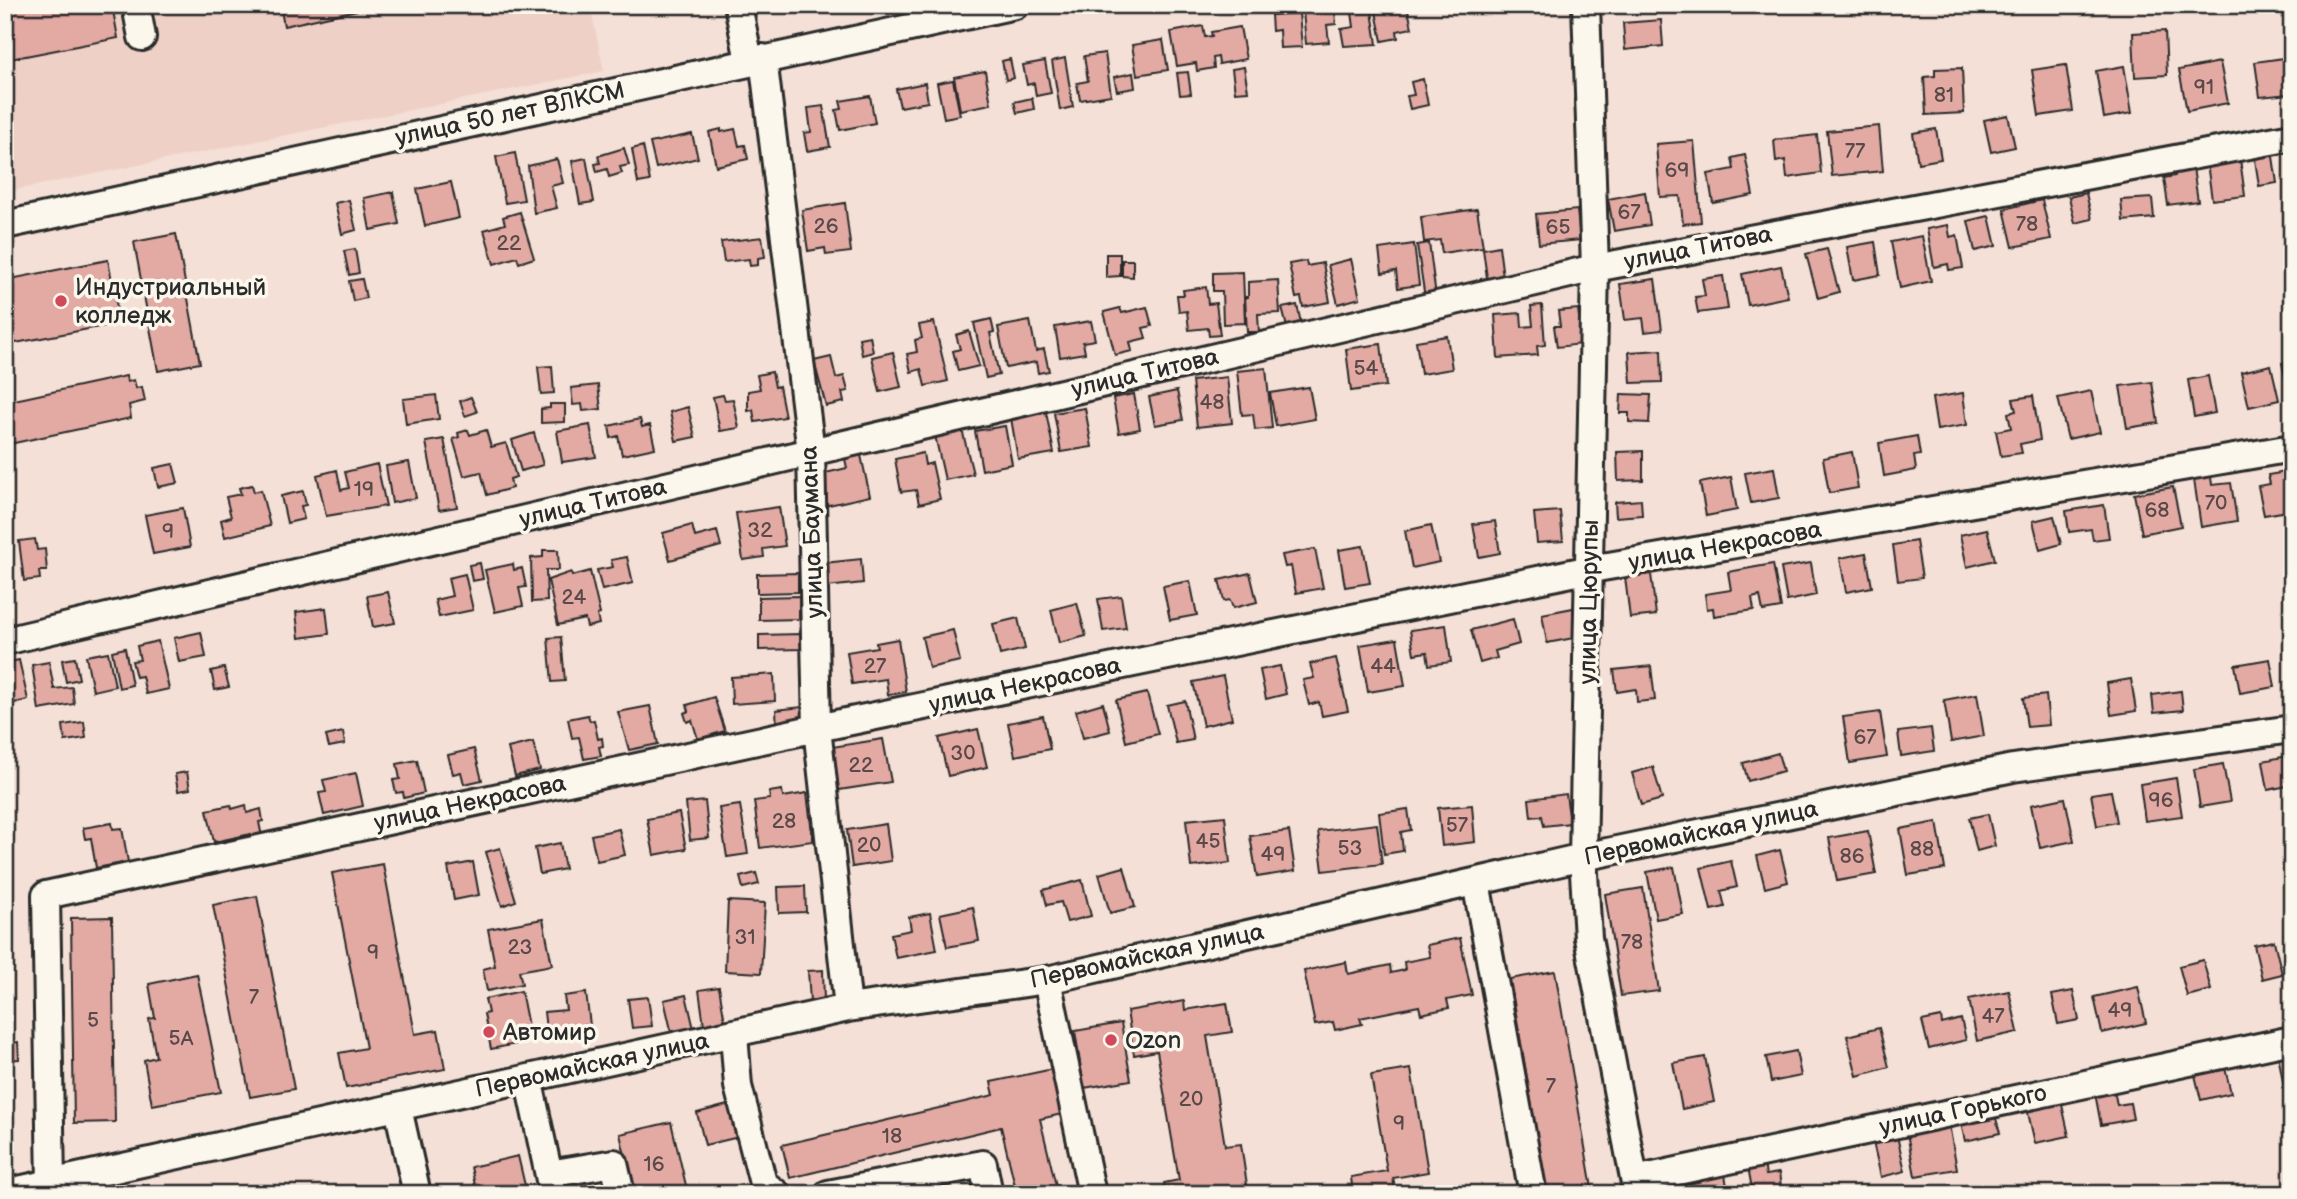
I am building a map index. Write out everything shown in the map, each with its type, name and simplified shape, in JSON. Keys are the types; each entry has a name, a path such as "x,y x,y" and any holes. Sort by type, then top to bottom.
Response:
{"street":[{"path":"136,5 142,37"},
{"name":"улица Баумана","path":"738,5 756,59 811,452 817,728 848,1008"},
{"name":"улица 50 лет ВЛКСМ","path":"5,225 756,59 923,15 1015,5"},
{"name":"улица Цюрупы","path":"1586,5 1595,268 1591,569 1583,857 1588,938 1636,1187"},
{"name":"улица Титова","path":"5,642 1595,268 2292,137"},
{"name":"улица Некрасова","path":"51,1183 46,895 817,728 1591,569 2292,448"},
{"name":"Первомайская улица","path":"5,1194 51,1183 81,1185 527,1078 848,1008 1047,980 1583,857 2013,768 2292,729"},
{"path":"1476,882 1533,1194"},
{"path":"1047,980 1092,1194"},
{"path":"734,1034 738,1086 763,1183 777,1194"},
{"name":"улица Горького","path":"1636,1187 2292,1040"},
{"path":"527,1078 551,1184 614,1163 621,1194"},
{"path":"398,1108 417,1194"},
{"path":"828,1194 983,1164 989,1194"}],"shaded area":[{"path":"5,5 590,5 604,71 5,192"}],"building":[{"path":"5,5 112,5 118,38 5,60"},
{"path":"280,5 380,5 284,26"},
{"path":"1351,5 1371,5 1377,44 1344,46 1341,29 1354,27"},
{"path":"1407,5 1412,28 1397,31 1398,38 1382,41 1375,7"},
{"path":"1335,9 1336,24 1327,25 1329,42 1306,44 1303,11"},
{"path":"1299,13 1302,47 1280,48 1279,30 1272,31 1271,15"},
{"path":"1661,20 1663,46 1625,50 1623,23"},
{"path":"1203,26 1205,37 1212,36 1211,32 1240,27 1246,59 1219,64 1218,57 1213,58 1214,68 1197,71 1196,63 1177,66 1171,32"},
{"path":"2165,31 2167,75 2135,77 2133,33"},
{"path":"1163,40 1168,70 1137,75 1132,45"},
{"path":"1105,53 1111,95 1080,100 1077,83 1088,81 1084,56"},
{"path":"1065,58 1073,107 1060,110 1052,61"},
{"path":"2284,58 2289,94 2260,97 2255,62"},
{"path":"1010,59 1014,78 1006,80 1002,61"},
{"path":"1045,61 1051,93 1036,96 1034,83 1027,85 1023,65"},
{"path":"2220,62 2228,103 2187,111 2179,70"},
{"path":"2066,65 2073,111 2039,116 2032,70"},
{"path":"2124,66 2132,113 2104,118 2096,71"},
{"path":"1244,67 1248,91 1235,92 1232,69"},
{"path":"1962,68 1964,113 1926,115 1924,77 1935,76 1935,69"},
{"path":"985,71 991,104 960,110 954,77"},
{"path":"1188,72 1191,94 1180,95 1177,73"},
{"path":"1133,73 1135,88 1117,91 1114,77"},
{"path":"1423,79 1428,105 1410,109 1407,96 1414,95 1411,82"},
{"path":"953,80 960,115 944,118 937,83"},
{"path":"925,83 928,102 900,107 896,89"},
{"path":"870,96 875,123 840,130 836,110 842,109 840,101"},
{"path":"1032,98 1034,109 1017,113 1014,102"},
{"path":"823,106 830,147 807,151 804,133 811,132 808,108"},
{"path":"2008,115 2015,147 1991,152 1984,120"},
{"path":"1879,126 1883,171 1832,176 1827,131"},
{"path":"721,129 721,132 735,129 739,146 745,145 748,159 716,166 709,132"},
{"path":"1936,129 1941,159 1918,163 1913,133"},
{"path":"692,134 698,158 656,168 650,143"},
{"path":"1817,135 1821,173 1787,178 1785,160 1776,162 1774,140"},
{"path":"1694,141 1701,222 1683,224 1680,196 1660,197 1656,144"},
{"path":"643,146 650,181 638,183 632,149"},
{"path":"624,148 629,165 620,167 622,173 609,177 607,169 597,172 595,164 600,163 598,156"},
{"path":"2272,150 2277,183 2259,186 2254,153"},
{"path":"515,153 524,200 505,203 496,157"},
{"path":"1745,155 1753,195 1713,203 1708,174 1734,169 1732,158"},
{"path":"586,158 594,202 580,204 572,161"},
{"path":"557,159 563,183 551,186 557,208 534,213 528,166"},
{"path":"2240,159 2245,196 2212,200 2207,163"},
{"path":"2193,168 2198,201 2168,205 2164,178 2175,176 2174,171"},
{"path":"451,182 459,218 425,226 417,189"},
{"path":"393,192 399,224 370,230 364,198"},
{"path":"1645,192 1650,225 1614,231 1608,199"},
{"path":"2086,193 2092,219 2075,223 2069,197"},
{"path":"2152,198 2154,218 2123,221 2121,200"},
{"path":"349,200 356,230 342,234 335,203"},
{"path":"2042,200 2051,239 2013,247 2004,209"},
{"path":"845,203 851,252 826,255 825,248 808,251 802,210"},
{"path":"1477,209 1483,247 1442,253 1440,240 1424,242 1421,217"},
{"path":"1577,210 1580,240 1539,244 1536,214"},
{"path":"520,212 534,258 519,263 517,257 494,264 484,230 505,224 503,217"},
{"path":"1989,216 1996,246 1975,251 1968,221"},
{"path":"1948,225 1950,237 1957,235 1963,268 1949,270 1948,264 1934,267 1927,229"},
{"path":"176,234 200,363 158,371 134,242"},
{"path":"1922,236 1931,281 1900,288 1891,242"},
{"path":"762,237 765,257 758,258 758,265 750,266 749,259 724,262 721,242"},
{"path":"1875,242 1880,275 1853,280 1847,247"},
{"path":"1429,243 1436,296 1425,298 1417,245"},
{"path":"1414,244 1419,285 1398,288 1396,271 1382,273 1379,249"},
{"path":"1499,246 1503,277 1481,288 1480,279 1487,278 1483,249"},
{"path":"355,249 359,273 349,275 344,251"},
{"path":"1827,249 1839,292 1818,298 1806,254"},
{"path":"1106,254 1120,254 1120,276 1106,277"},
{"path":"1351,259 1360,298 1338,304 1328,265"},
{"name":"Индустриальный колледж","path":"108,260 120,323 5,345 5,280"},
{"path":"1122,260 1133,260 1133,277 1122,276"},
{"path":"1306,261 1307,266 1323,263 1330,302 1303,307 1301,297 1296,298 1289,264"},
{"path":"1781,266 1788,297 1748,305 1742,274"},
{"path":"1243,272 1245,323 1223,324 1222,291 1213,291 1213,273"},
{"path":"1723,276 1728,309 1698,313 1695,297 1705,296 1702,279"},
{"path":"362,279 366,298 353,301 349,281"},
{"path":"1655,279 1662,330 1645,332 1643,318 1625,320 1620,284"},
{"path":"1278,280 1280,313 1258,314 1259,332 1247,332 1245,297 1248,297 1248,282"},
{"path":"1206,287 1208,304 1216,303 1220,335 1209,336 1208,328 1189,330 1187,311 1179,312 1177,295 1184,295 1183,290"},
{"path":"1297,305 1301,323 1287,327 1282,308"},
{"path":"1542,305 1545,345 1537,346 1538,355 1498,358 1495,315 1521,313 1522,327 1533,326 1531,306"},
{"path":"1147,307 1152,326 1143,328 1146,338 1130,342 1132,351 1115,355 1104,312 1120,308 1122,313"},
{"path":"1578,309 1582,344 1557,347 1554,326 1560,326 1558,311"},
{"path":"991,319 994,332 990,333 999,375 986,378 974,323"},
{"path":"1030,321 1036,351 1044,349 1049,371 1038,373 1036,362 1006,368 998,327"},
{"path":"1091,321 1095,340 1083,342 1085,353 1060,357 1055,327"},
{"path":"934,322 948,381 925,386 921,369 911,372 907,354 917,352 915,340 922,338 919,325"},
{"path":"969,331 979,366 958,371 953,351 960,349 956,335"},
{"path":"870,336 873,352 862,355 859,338"},
{"path":"1447,336 1452,369 1421,374 1416,341"},
{"path":"1381,344 1386,386 1351,391 1346,349"},
{"path":"1661,350 1662,382 1631,383 1629,352"},
{"path":"893,352 901,387 880,392 872,357"},
{"path":"831,357 836,378 844,376 848,391 842,392 844,402 826,406 814,361"},
{"path":"2292,361 2292,398 2290,399 2282,363"},
{"path":"2271,365 2279,400 2249,407 2241,372"},
{"path":"552,366 554,393 541,394 538,367"},
{"path":"1266,368 1272,428 1255,430 1253,414 1242,415 1237,371"},
{"path":"772,372 775,387 779,386 785,417 755,422 753,410 748,411 748,391 760,389 757,375"},
{"path":"126,376 127,382 134,380 136,388 142,387 145,401 129,405 131,418 5,445 5,402"},
{"path":"2208,376 2215,413 2194,417 2188,380"},
{"path":"1227,377 1232,423 1197,427 1192,381"},
{"path":"2152,382 2158,423 2127,428 2120,386"},
{"path":"598,385 601,409 583,411 582,404 573,405 571,388"},
{"path":"1309,387 1315,419 1276,426 1270,393"},
{"path":"1177,391 1183,420 1155,425 1149,397"},
{"path":"2091,391 2100,432 2068,439 2058,398"},
{"path":"1963,393 1967,425 1937,430 1932,398"},
{"path":"1134,394 1140,429 1119,433 1113,398"},
{"path":"1621,394 1651,395 1649,423 1629,422 1629,413 1620,413"},
{"path":"436,395 439,419 406,424 403,399"},
{"path":"723,395 725,400 733,399 739,428 720,431 713,397"},
{"path":"2033,396 2040,440 2020,444 2022,453 2001,456 1996,431 2011,428 2008,413 2016,411 2013,399"},
{"path":"471,397 477,412 465,416 460,401"},
{"path":"550,404 565,404 565,422 541,423 541,409 550,408"},
{"path":"688,407 695,437 676,441 670,412"},
{"path":"1085,408 1092,447 1061,452 1054,413"},
{"path":"1046,412 1054,453 1018,459 1011,418"},
{"path":"640,419 642,427 650,425 655,448 622,455 618,436 611,438 609,426"},
{"path":"590,425 596,457 562,462 557,431"},
{"path":"961,425 973,474 945,480 934,431"},
{"path":"1005,426 1012,464 982,470 975,431"},
{"path":"468,430 470,435 486,430 491,447 506,443 516,477 510,479 512,488 487,495 481,472 464,476 453,439 459,437 458,433"},
{"path":"534,433 543,465 521,471 512,440"},
{"path":"1917,436 1920,455 1914,456 1916,470 1884,476 1879,443"},
{"path":"444,439 457,507 439,510 426,442"},
{"path":"860,451 870,496 824,506 817,475 847,468 844,454"},
{"path":"1643,451 1643,480 1618,481 1617,452"},
{"path":"1852,452 1858,488 1829,493 1823,458"},
{"path":"923,453 925,465 932,463 940,499 919,504 916,490 901,492 895,459"},
{"path":"409,462 416,498 392,503 386,466"},
{"path":"173,464 178,483 158,487 154,468"},
{"path":"377,464 386,506 326,516 317,475 337,470 341,490 349,488 345,472"},
{"path":"1774,468 1779,498 1751,503 1745,473"},
{"path":"2210,470 2212,485 2231,483 2237,521 2201,527 2193,473"},
{"path":"2292,471 2292,530 2288,511 2264,515 2258,486 2270,484 2268,475"},
{"path":"1731,477 1737,510 1706,516 1700,483"},
{"path":"252,485 254,492 261,490 270,526 225,537 221,520 231,517 226,497 241,494 239,488"},
{"path":"2173,487 2181,526 2142,534 2134,494"},
{"path":"303,491 306,505 301,506 304,519 287,523 281,496"},
{"path":"1641,500 1642,515 1616,517 1615,502"},
{"path":"2104,505 2109,538 2093,540 2091,529 2069,532 2066,511"},
{"path":"779,507 785,546 763,549 764,557 743,560 736,513"},
{"path":"183,508 190,547 153,554 145,515"},
{"path":"1560,511 1563,541 1537,543 1534,513"},
{"path":"2054,516 2061,544 2040,550 2033,521"},
{"path":"1495,521 1500,553 1479,557 1473,524"},
{"path":"692,525 695,537 717,531 721,546 670,560 663,533"},
{"path":"1431,525 1439,562 1412,568 1405,531"},
{"path":"1987,529 1995,560 1967,567 1960,535"},
{"path":"5,539 13,581 5,582"},
{"path":"35,539 37,550 45,549 47,571 39,571 40,579 24,581 19,541"},
{"path":"1916,541 1922,578 1898,581 1893,545"},
{"path":"1363,546 1370,583 1345,587 1339,550"},
{"path":"1315,549 1323,588 1296,593 1291,566 1285,567 1282,555"},
{"path":"543,550 558,550 559,570 546,570 547,601 532,602 531,558 543,557"},
{"path":"1866,553 1872,587 1846,592 1840,558"},
{"path":"627,557 633,583 602,590 597,570 613,567 611,560"},
{"path":"861,559 863,583 827,587 824,563"},
{"path":"480,563 483,579 472,581 469,565"},
{"path":"1811,563 1816,595 1787,601 1781,568"},
{"path":"513,564 514,570 522,568 526,587 519,588 523,606 495,612 485,570"},
{"path":"1773,564 1781,608 1763,611 1760,596 1752,598 1754,610 1714,616 1713,608 1707,609 1705,594 1731,590 1728,572"},
{"path":"590,571 600,614 597,615 599,624 587,627 585,619 558,625 548,580 571,572 572,576"},
{"path":"798,573 798,592 757,593 757,574"},
{"path":"1250,573 1257,602 1233,608 1230,600 1224,601 1219,580"},
{"path":"465,574 473,610 439,617 435,600 452,596 448,578"},
{"path":"1651,574 1656,615 1630,618 1625,577"},
{"path":"1190,581 1197,615 1170,620 1163,586"},
{"path":"388,592 395,623 373,627 367,596"},
{"path":"799,596 799,619 759,620 759,597"},
{"path":"1121,596 1126,628 1103,631 1098,599"},
{"path":"1077,603 1086,636 1059,643 1051,610"},
{"path":"326,608 329,634 299,638 296,612"},
{"path":"1573,608 1579,637 1547,643 1542,614"},
{"path":"1018,618 1025,649 1000,655 993,624"},
{"path":"1513,619 1519,644 1495,651 1497,658 1480,663 1471,630"},
{"path":"2287,624 2292,624 2292,657 2288,657"},
{"path":"1446,625 1451,662 1429,665 1427,652 1414,654 1410,630"},
{"path":"953,630 960,661 929,668 922,637"},
{"path":"201,632 206,657 179,662 174,638"},
{"path":"801,634 802,649 759,650 759,635"},
{"path":"561,637 565,681 552,682 548,638"},
{"path":"898,639 906,692 888,695 886,679 852,684 847,652 877,647 876,643"},
{"path":"1397,639 1405,686 1368,692 1360,645"},
{"path":"158,641 169,689 146,694 142,676 136,677 132,661 140,660 137,646"},
{"path":"125,648 132,685 119,688 112,651"},
{"path":"108,652 115,686 93,691 86,656"},
{"path":"75,658 79,679 66,682 62,660"},
{"path":"1336,658 1348,711 1322,716 1319,702 1309,705 1303,680 1314,678 1310,664"},
{"path":"2270,659 2275,687 2240,693 2235,665"},
{"path":"19,660 28,700 5,705 5,663"},
{"path":"49,662 54,689 72,687 74,704 39,710 32,665"},
{"path":"1280,666 1286,694 1266,699 1260,670"},
{"path":"1651,666 1655,700 1637,702 1636,689 1617,692 1614,670"},
{"path":"224,668 229,687 215,690 211,671"},
{"path":"774,674 775,701 732,704 731,677"},
{"path":"1223,676 1232,719 1203,726 1193,682"},
{"path":"2131,679 2136,711 2111,715 2107,683"},
{"path":"2181,691 2183,710 2154,713 2152,695"},
{"path":"1147,693 1158,734 1126,742 1116,700"},
{"path":"1977,694 1984,736 1951,742 1944,700"},
{"path":"2046,695 2049,725 2027,727 2023,698"},
{"path":"714,697 725,731 698,739 692,720 687,722 684,713 689,711 687,705"},
{"path":"1185,701 1193,740 1176,743 1167,705"},
{"path":"1103,703 1110,731 1083,738 1076,711"},
{"path":"650,706 658,744 629,750 618,712"},
{"path":"802,707 804,726 777,729 776,710"},
{"path":"1880,712 1887,757 1850,763 1843,717"},
{"path":"588,715 590,721 594,720 598,739 602,738 603,746 599,747 601,756 584,759 579,737 572,738 568,719"},
{"path":"1043,716 1050,749 1015,756 1008,723"},
{"path":"84,722 86,738 65,741 63,725"},
{"path":"1931,728 1934,751 1901,756 1898,732"},
{"path":"978,729 987,767 948,776 939,738"},
{"path":"343,732 345,744 329,747 326,736"},
{"path":"883,739 891,782 839,790 832,747"},
{"path":"533,742 540,770 515,776 508,748"},
{"path":"474,749 482,780 464,784 461,772 453,774 448,755"},
{"path":"1778,753 1783,771 1748,781 1743,763"},
{"path":"2292,755 2292,785 2268,790 2263,761"},
{"path":"417,760 424,793 404,798 403,792 396,793 393,780 400,779 397,764"},
{"path":"2223,764 2230,802 2200,807 2194,769"},
{"path":"1653,767 1662,799 1641,805 1632,773"},
{"path":"187,772 190,789 178,791 175,774"},
{"path":"356,773 363,806 324,815 319,793 326,792 323,780"},
{"path":"2176,778 2182,816 2145,821 2140,784"},
{"path":"782,790 783,797 807,793 813,841 760,848 754,801 770,799 769,792"},
{"path":"2111,791 2117,822 2097,826 2091,794"},
{"path":"1566,794 1570,823 1544,826 1542,816 1531,817 1529,799"},
{"path":"2065,798 2074,841 2040,848 2031,805"},
{"path":"705,801 709,838 690,840 686,803"},
{"path":"231,805 232,809 246,805 247,813 261,809 263,821 259,822 262,837 252,840 251,834 214,842 207,810"},
{"path":"740,805 748,854 727,857 719,808"},
{"path":"1472,805 1475,842 1442,846 1438,808"},
{"path":"1408,809 1411,830 1401,832 1403,851 1384,854 1379,813"},
{"path":"679,813 686,849 654,855 647,819"},
{"path":"1988,814 1995,846 1977,851 1969,818"},
{"path":"1225,816 1230,863 1191,867 1186,820"},
{"path":"1937,822 1945,869 1908,875 1900,829"},
{"path":"112,823 113,829 122,828 128,862 96,868 91,838 85,839 83,828"},
{"path":"886,824 891,861 852,867 847,830"},
{"path":"1377,824 1382,864 1323,871 1318,831"},
{"path":"619,829 625,855 597,861 591,835"},
{"path":"1289,831 1295,871 1257,877 1250,836"},
{"path":"1868,831 1876,874 1837,881 1829,838"},
{"path":"560,843 565,869 540,874 535,848"},
{"path":"500,848 516,901 502,906 486,852"},
{"path":"1780,850 1788,882 1765,888 1757,856"},
{"path":"1731,861 1737,887 1721,891 1725,907 1711,910 1701,868"},
{"path":"473,862 479,895 454,900 448,867"},
{"path":"383,864 415,1034 438,1030 445,1069 346,1088 339,1053 366,1048 332,873"},
{"path":"1124,867 1135,907 1110,913 1099,874"},
{"path":"1674,867 1683,914 1656,919 1647,872"},
{"path":"756,873 759,884 743,888 740,877"},
{"path":"1082,880 1091,916 1067,922 1061,902 1047,905 1043,890"},
{"path":"805,886 806,912 779,913 778,887"},
{"path":"1643,888 1659,991 1621,996 1605,894"},
{"path":"257,896 294,1089 250,1097 213,905"},
{"path":"728,901 765,903 761,973 725,971"},
{"path":"973,907 979,941 947,947 940,914"},
{"path":"930,913 937,950 896,958 891,934 911,930 909,917"},
{"path":"112,917 115,1122 74,1123 71,918"},
{"path":"543,919 552,965 519,971 522,984 487,991 483,969 495,966 488,929"},
{"path":"1460,938 1472,995 1447,1000 1449,1008 1421,1014 1419,1006 1360,1018 1362,1024 1335,1030 1333,1022 1315,1025 1304,971 1346,962 1348,974 1390,965 1391,973 1405,970 1404,962 1430,957 1427,945"},
{"path":"2274,941 2282,974 2262,979 2254,945"},
{"path":"2203,960 2211,990 2187,996 2179,966"},
{"path":"823,970 824,1001 810,1002 808,971"},
{"path":"1555,971 1593,1194 1547,1194 1510,979"},
{"path":"197,974 221,1092 152,1105 144,1060 156,1057 149,1019 155,1018 149,984"},
{"path":"719,987 725,1022 704,1025 699,990"},
{"path":"2138,987 2146,1023 2102,1033 2094,997"},
{"path":"521,991 531,1041 491,1049 484,1014 488,1013 485,999"},
{"path":"2009,991 2018,1032 1977,1041 1969,999"},
{"path":"2073,991 2079,1020 2058,1024 2052,995"},
{"path":"586,993 590,1025 567,1027 568,1035 547,1038 544,1012 566,1010 564,996"},
{"path":"686,995 694,1029 672,1034 664,1000"},
{"path":"648,997 652,1026 632,1028 628,999"},
{"path":"1184,1001 1185,1010 1227,1003 1232,1032 1207,1036 1225,1146 1241,1144 1247,1185 1228,1188 1229,1194 1166,1194 1164,1183 1179,1180 1157,1051 1134,1055 1127,1011"},
{"path":"1941,1017 1942,1024 1961,1019 1966,1040 1929,1049 1922,1021"},
{"path":"1121,1023 1131,1080 1084,1088 1075,1031"},
{"path":"1879,1028 1889,1067 1857,1076 1847,1036"},
{"path":"18,1042 19,1059 5,1060 5,1043"},
{"path":"2292,1046 2292,1086 2284,1087 2277,1049"},
{"path":"1796,1051 1801,1076 1771,1082 1766,1057"},
{"path":"1705,1057 1714,1102 1682,1109 1673,1063"},
{"path":"2225,1068 2231,1093 2201,1100 2195,1075"},
{"path":"1053,1069 1062,1114 1040,1119 1058,1194 1017,1194 1001,1127 790,1178 782,1145 994,1095 991,1082"},
{"path":"1411,1069 1428,1172 1393,1178 1396,1194 1353,1194 1351,1177 1387,1171 1371,1075"},
{"path":"2114,1090 2117,1105 2130,1103 2133,1119 2101,1125 2095,1093"},
{"path":"2060,1096 2069,1136 2035,1143 2026,1104"},
{"path":"735,1103 743,1136 705,1145 697,1113"},
{"path":"1994,1111 2000,1133 1965,1141 1960,1119"},
{"path":"671,1122 688,1194 634,1194 620,1134"},
{"path":"1949,1124 1957,1169 1915,1176 1906,1128"},
{"path":"1897,1136 1905,1171 1881,1177 1873,1142"},
{"path":"518,1156 527,1194 477,1194 471,1167"},
{"path":"1764,1164 1766,1175 1779,1173 1782,1194 1753,1194 1748,1167"},
{"path":"1724,1168 1728,1193 1674,1194 1671,1177"}],"place":[{"name":"Индустриальный колледж","path":"61,301"},
{"name":"Автомир","path":"489,1032"},
{"name":"Ozon","path":"1111,1040"}]}
